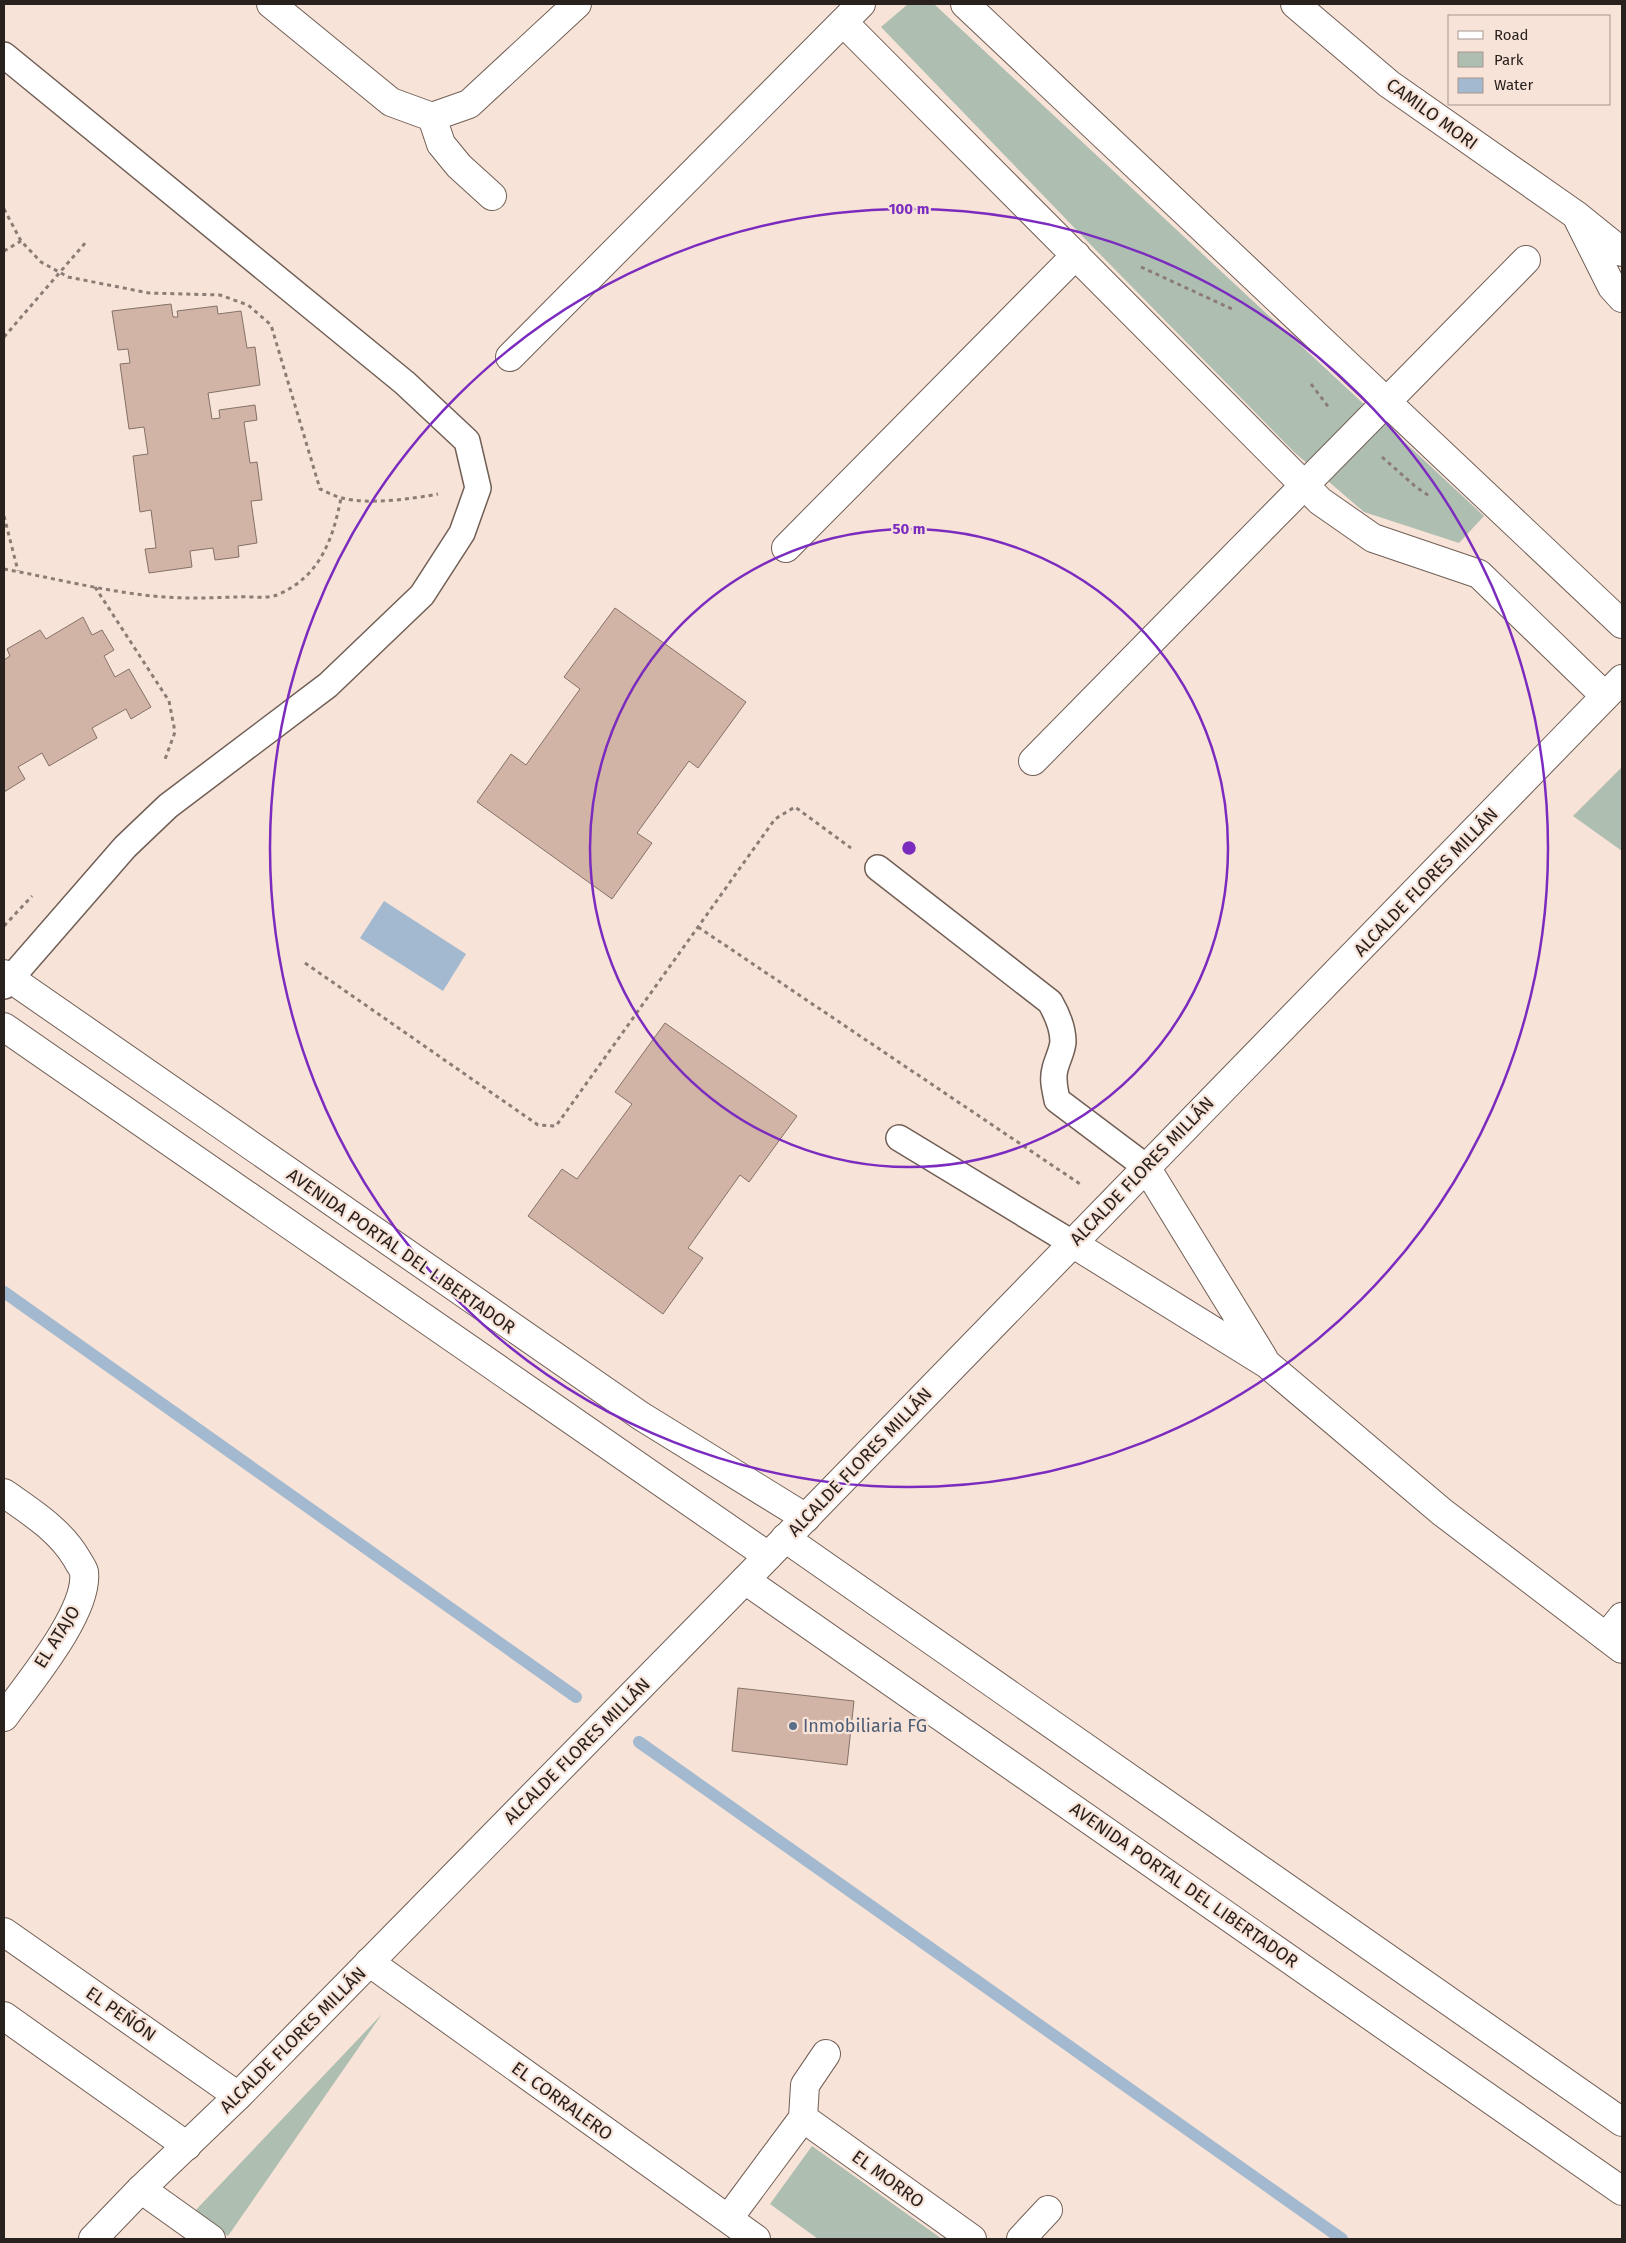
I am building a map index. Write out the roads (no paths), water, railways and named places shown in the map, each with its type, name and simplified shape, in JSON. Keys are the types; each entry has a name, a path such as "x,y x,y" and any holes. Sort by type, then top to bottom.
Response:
{"street":[{"path":"271,4 391,102 432,118 469,104 577,4"},
{"path":"966,4 1622,624"},
{"name":"CAMILO MORI","path":"1295,4 1389,84 1576,215 1622,252"},
{"path":"510,357 852,13 1076,256 1320,501 1373,538 1479,574 1613,687"},
{"path":"432,118 442,144 459,166 492,196"},
{"name":"CAMILO MORI","path":"1576,215 1612,287 1622,298"},
{"path":"786,548 1076,256"},
{"path":"1033,761 1526,260"},
{"name":"ALCALDE FLORES MILLÁN","path":"93,2239 141,2189 238,2096 806,1518 1109,1204 1393,916 1613,687"},
{"name":"AVENIDA PORTAL DEL LIBERTADOR","path":"6,979 633,1411 806,1518"},
{"path":"4,1027 777,1547 1622,2122"},
{"path":"1146,1167 1267,1364"},
{"path":"1072,1243 1267,1364 1442,1512 1617,1634"},
{"name":"EL ATAJO","path":"4,1494 38,1517 68,1543 84,1572 80,1601 66,1630 4,1717"},
{"name":"AVENIDA PORTAL DEL LIBERTADOR","path":"745,1580 1622,2191"},
{"name":"EL PEÑÓN","path":"4,1932 238,2096"},
{"name":"EL CORRALERO","path":"369,1962 756,2239"},
{"path":"4,2016 186,2146"},
{"path":"728,2219 803,2118 804,2085 826,2054"},
{"name":"EL MORRO","path":"803,2118 972,2239"},
{"path":"141,2189 211,2239"},
{"path":"1021,2239 1048,2210"}],"lane":[{"path":"4,55 405,383 467,441 478,488 462,532 422,595 328,684 168,806 125,847 6,979"},
{"path":"878,868 1050,1002 1057,1015 1062,1036 1060,1056 1055,1068 1053,1084 1057,1100 1146,1167"},
{"path":"899,1138 1072,1243"}],"water":[{"path":"384,901 466,954 443,991 360,938"}],"waterway":[{"path":"4,1292 576,1697"},
{"path":"639,1742 1342,2239"}],"place":[{"name":"Inmobiliaria FG","path":"793,1726"}]}
